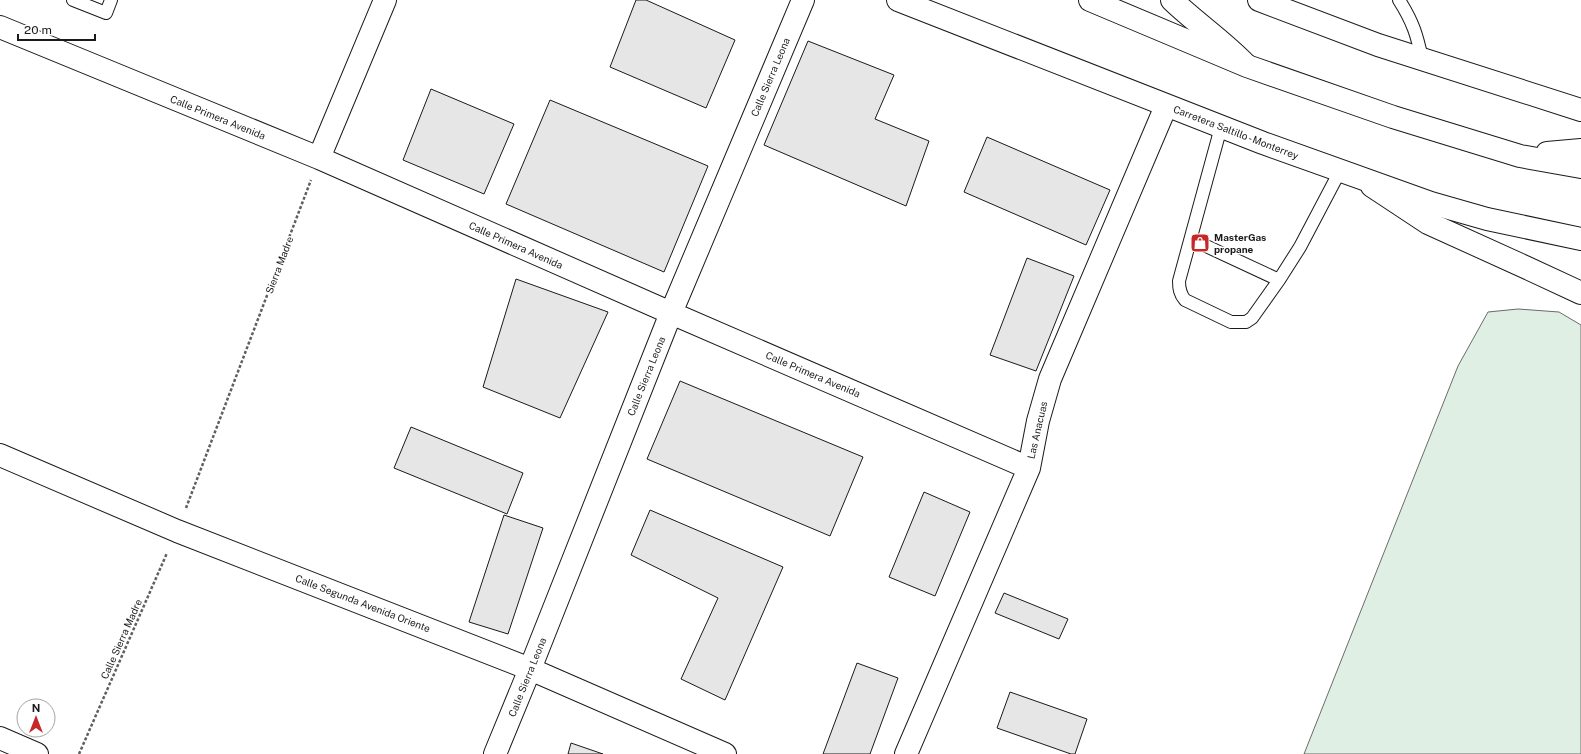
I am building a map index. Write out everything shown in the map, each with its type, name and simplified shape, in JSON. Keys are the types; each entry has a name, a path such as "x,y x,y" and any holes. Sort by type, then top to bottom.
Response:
{"street":[{"path":"319,158 385,0"},
{"name":"Calle Sierra Leona","path":"495,754 671,313 803,0"},
{"name":"Carretera Saltillo - Monterrey","path":"898,0 1221,127 1431,203 1480,217 1581,239"},
{"path":"1090,0 1247,66 1393,117 1520,156 1581,167"},
{"path":"1172,0 1191,18 1230,48 1247,66"},
{"path":"1259,0 1378,45 1581,110"},
{"name":"Calle Primera Avenida","path":"0,27 319,158 671,313 1029,468"},
{"name":"Las Anacuas","path":"906,754 1029,468 1038,421 1050,379 1166,106"},
{"path":"1520,156 1581,150"},
{"path":"1350,174 1428,223 1525,266 1581,293"},
{"name":"Calle Segunda Avenida Oriente","path":"0,455 177,531 530,669 725,754"},
{"path":"0,738 37,754"}],"lane":[{"path":"73,0 106,13 111,0"},
{"path":"1399,0 1411,18 1417,35 1422,60"},
{"path":"1221,127 1179,281 1180,294 1184,300 1231,322 1246,322 1252,318 1350,174"},
{"path":"1191,239 1279,280"}],"path":[{"name":"Sierra Madre","path":"177,531 319,158"},
{"name":"Calle Sierra Madre","path":"79,754 177,531"}],"green space":[{"path":"1518,309 1559,312 1581,325 1581,754 1304,754 1458,366 1488,312"}],"building":[{"path":"636,0 646,0 735,40 706,108 610,67"},
{"path":"808,41 894,75 875,119 929,141 906,206 764,145"},
{"path":"431,89 514,124 484,194 403,160"},
{"path":"550,100 708,166 664,272 506,204"},
{"path":"987,137 1110,190 1086,245 964,192"},
{"path":"1027,258 1074,276 1036,371 990,355"},
{"path":"516,279 608,312 560,418 483,387"},
{"path":"680,381 863,457 830,536 647,459"},
{"path":"411,427 523,473 507,514 394,468"},
{"path":"924,492 970,512 935,596 889,577"},
{"path":"650,510 783,567 725,700 681,679 718,598 631,555"},
{"path":"504,515 543,528 508,634 469,622"},
{"path":"1004,593 1068,619 1059,639 995,613"},
{"path":"857,663 898,678 870,754 823,754"},
{"path":"1010,692 1087,719 1075,754 1071,754 997,728"},
{"path":"571,743 603,754 568,754"}],"place":[{"name":"MasterGas propane","path":"1200,243"}]}
